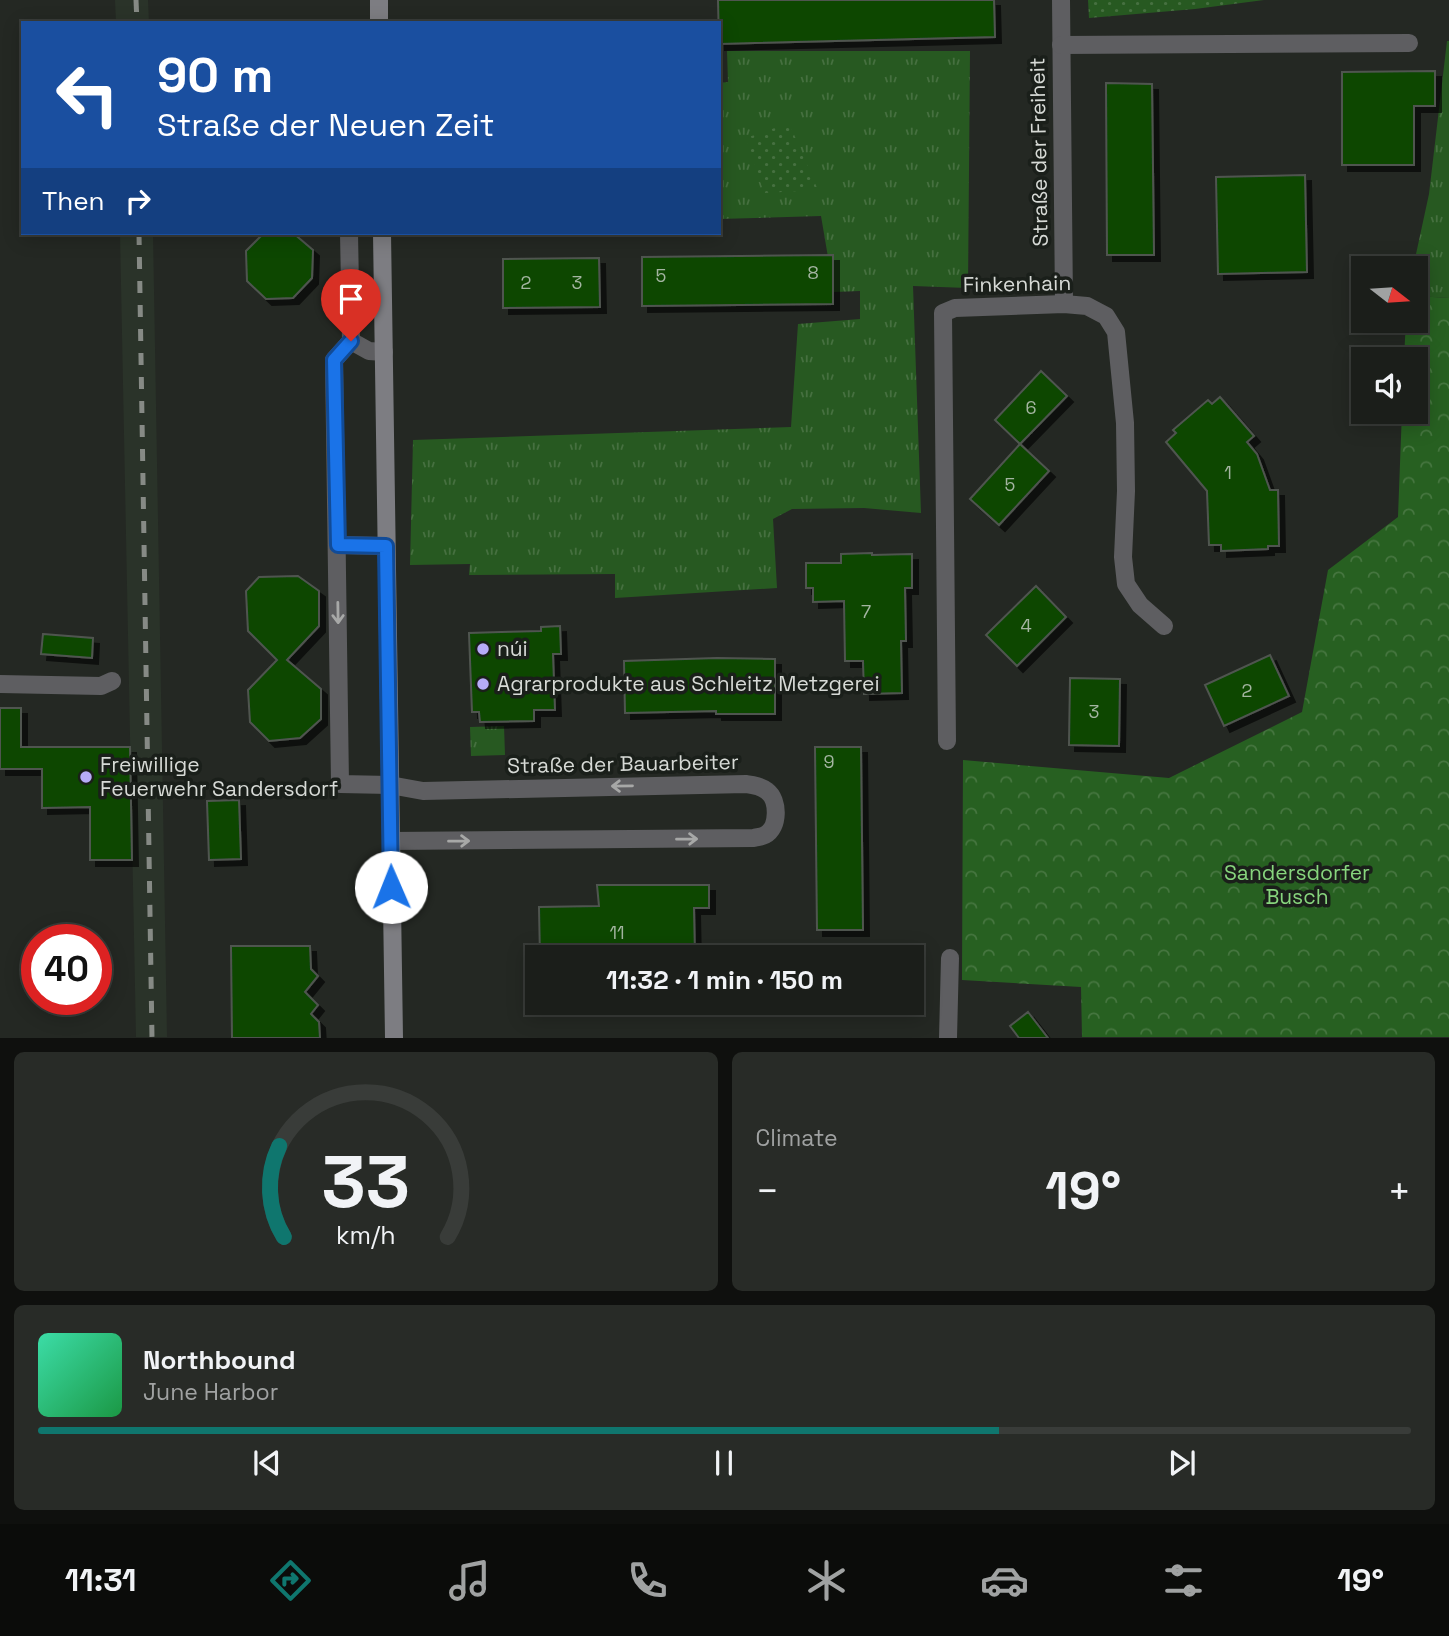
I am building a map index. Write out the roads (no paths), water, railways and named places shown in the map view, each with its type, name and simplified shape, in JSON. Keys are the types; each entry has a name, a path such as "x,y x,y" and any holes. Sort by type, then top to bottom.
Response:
{"street":[{"path":"379,0 379,21"},
{"name":"Straße der Freiheit","path":"1060,0 1064,304"},
{"path":"1061,45 1409,43"},
{"path":"349,235 351,341 334,360 340,784 390,785"},
{"path":"382,235 394,1038"},
{"name":"Finkenhain","path":"947,741 943,313 955,308 1064,304 1087,306 1106,316 1116,332 1125,423 1123,557 1126,584 1140,605 1164,626"},
{"path":"351,341 369,351 384,352"},
{"path":"338,545 386,546"},
{"path":"0,684 101,686 112,681"},
{"name":"Straße der Bauarbeiter","path":"390,785 423,791 746,784 769,792 775,802 776,816 773,827 766,835 754,838 391,841"},
{"path":"948,1038 950,958"}],"railway":[{"path":"136,0 137,21"},
{"path":"139,235 152,1038"}],"place":[{"name":"núi","path":"483,649"},
{"name":"Agrarprodukte aus Schleitz Metzgerei","path":"483,684"},
{"name":"Freiwillige Feuerwehr Sandersdorf","path":"86,777"}],"park label":[{"name":"Sandersdorfer Busch","path":"1297,885"}]}
